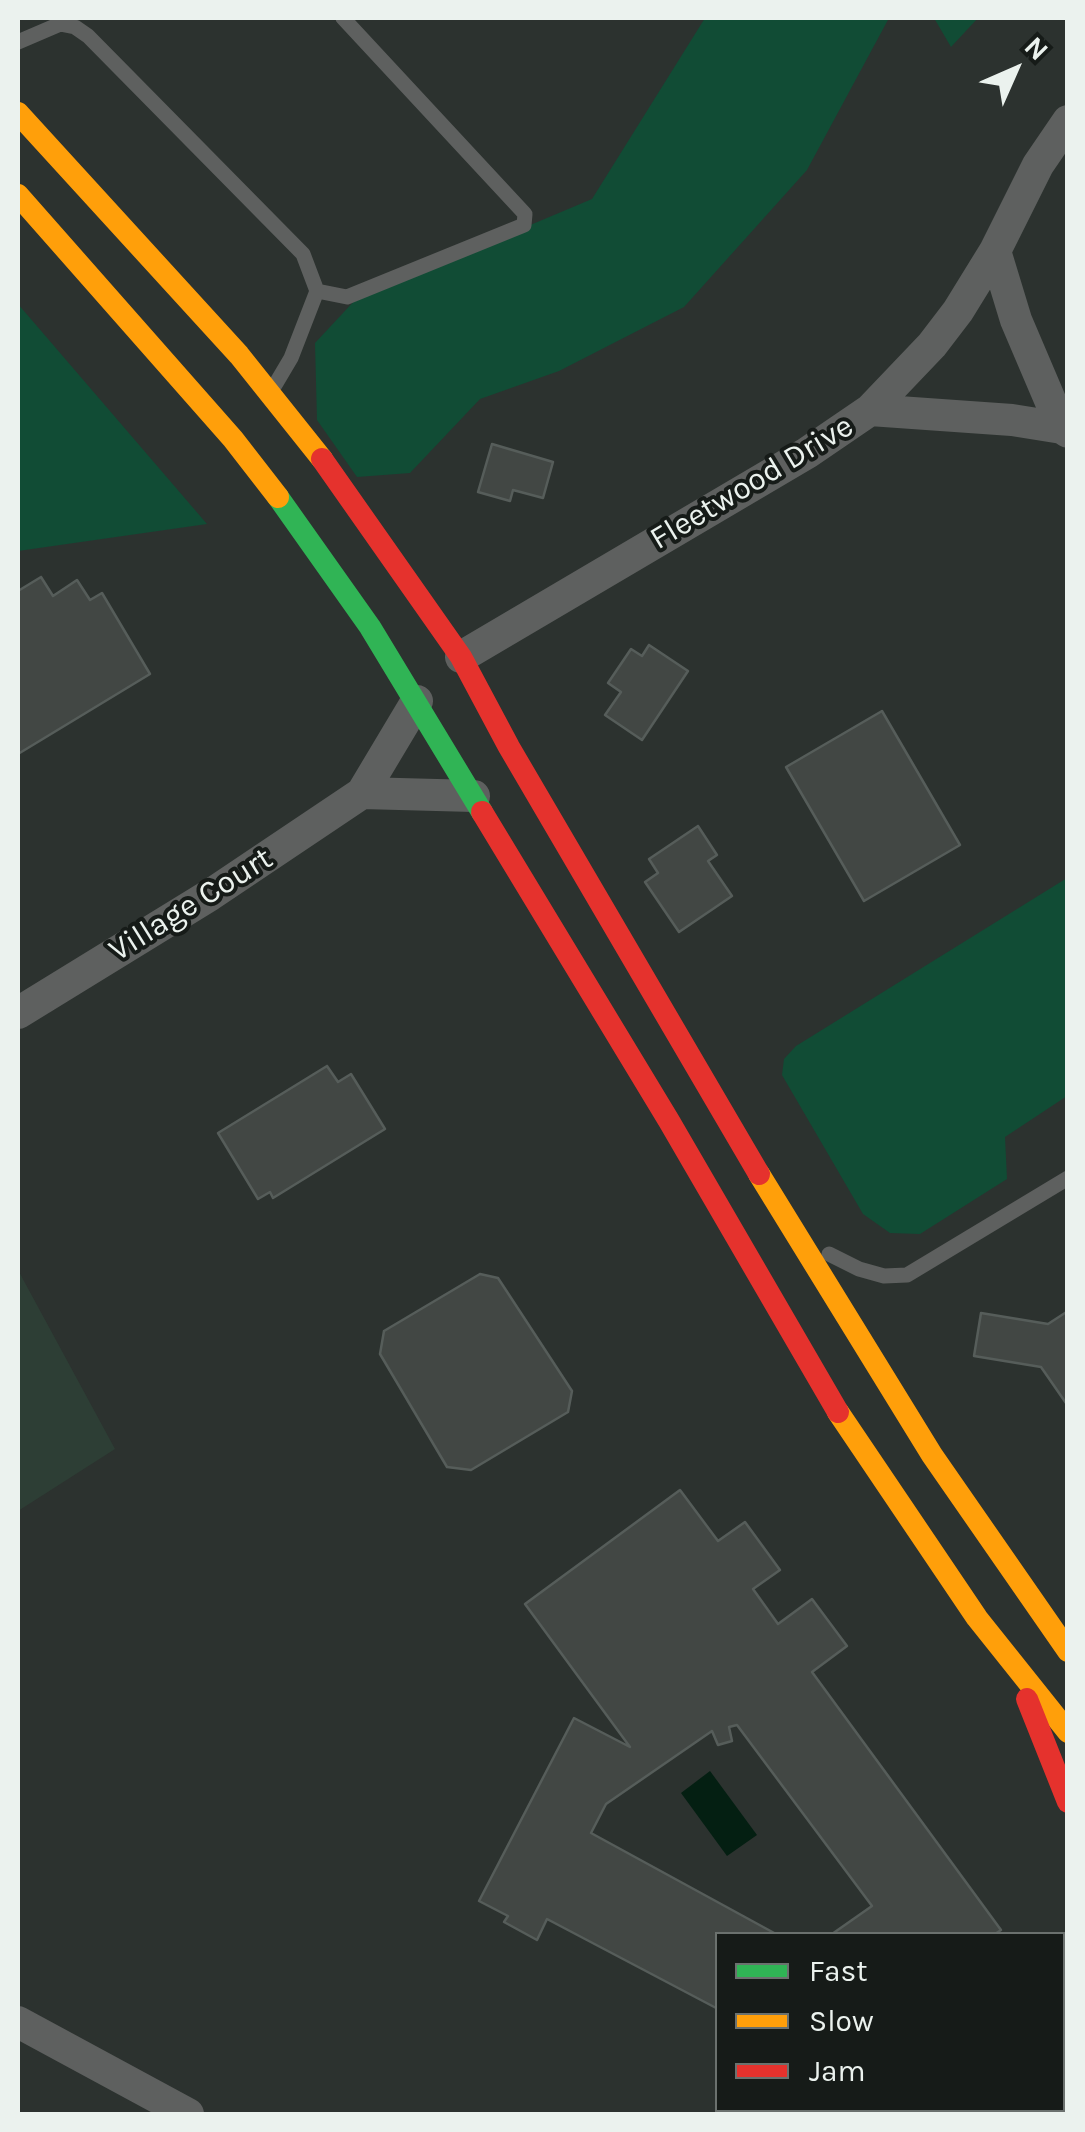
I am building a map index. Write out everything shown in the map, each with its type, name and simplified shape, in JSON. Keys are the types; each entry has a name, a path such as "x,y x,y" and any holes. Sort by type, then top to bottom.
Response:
{"highway":[{"path":"18,113 270,393 402,569 460,657 796,1238 932,1455 1068,1652"},
{"path":"18,195 233,439 370,627 668,1121 829,1399 923,1541 1009,1660 1068,1732"},
{"path":"1009,1660 1068,1802"}],"street":[{"path":"870,410 932,345 995,251 1038,165 1068,121"},
{"path":"995,251 1016,320 1065,430"},
{"name":"Fleetwood Drive","path":"460,657 807,453 870,410 1012,420 1065,430"},
{"name":"Village Court","path":"18,1013 210,895 362,792 416,700"},
{"path":"362,792 474,796"},
{"path":"18,2022 188,2114"}],"lane":[{"path":"317,291 347,297 524,225 525,214 343,18"},
{"path":"18,42 62,21 88,36 302,254 317,291 291,358 270,393"},
{"path":"796,1238 859,1270 884,1276 907,1275 1068,1178"}],"shaded area":[{"path":"18,1270 115,1449 18,1511"},
{"path":"710,1771 757,1835 727,1856 681,1793"}],"green space":[{"path":"705,18 889,18 807,170 684,307 559,371 480,399 410,473 357,477 317,420 315,343 357,298 592,199"},
{"path":"934,18 978,18 951,47"},
{"path":"18,304 207,524 18,551"},
{"path":"1067,878 1067,1096 1005,1137 1007,1179 920,1234 890,1233 863,1214 782,1075 784,1059 796,1046"}],"building":[{"path":"492,444 553,462 543,498 513,490 510,501 478,492"},
{"path":"41,577 53,596 77,580 90,600 102,593 150,674 18,754 18,591"},
{"path":"649,645 688,671 642,740 605,715 621,692 608,683 631,649 642,656"},
{"path":"882,711 960,845 864,901 786,767"},
{"path":"698,826 717,855 708,861 732,896 679,932 645,882 658,873 649,859"},
{"path":"327,1066 338,1082 351,1074 385,1129 273,1198 270,1192 258,1199 218,1133"},
{"path":"480,1274 498,1278 572,1391 568,1412 471,1470 447,1467 380,1354 384,1331"},
{"path":"1068,1311 1068,1406 1041,1367 974,1356 981,1313 1048,1324"},
{"path":"680,1490 718,1541 745,1522 780,1570 753,1589 778,1624 812,1599 847,1646 812,1672 1001,1930 835,1932 872,1906 737,1725 729,1727 732,1741 718,1745 712,1731 606,1804 591,1833 772,1932 715,1932 715,2007 547,1919 537,1940 504,1922 508,1916 479,1901 574,1718 630,1747 525,1604"}],"traffic: fast":[{"path":"278,497 370,627 482,812"}],"traffic: slow":[{"path":"18,113 239,355 322,459"},
{"path":"18,195 233,439 278,497"},
{"path":"759,1174 932,1455 1068,1651"},
{"path":"838,1412 977,1618 1068,1732"}],"traffic: jam":[{"path":"322,459 461,657 509,747 759,1174"},
{"path":"482,812 669,1121 838,1412"},
{"path":"1027,1699 1068,1802"}]}
